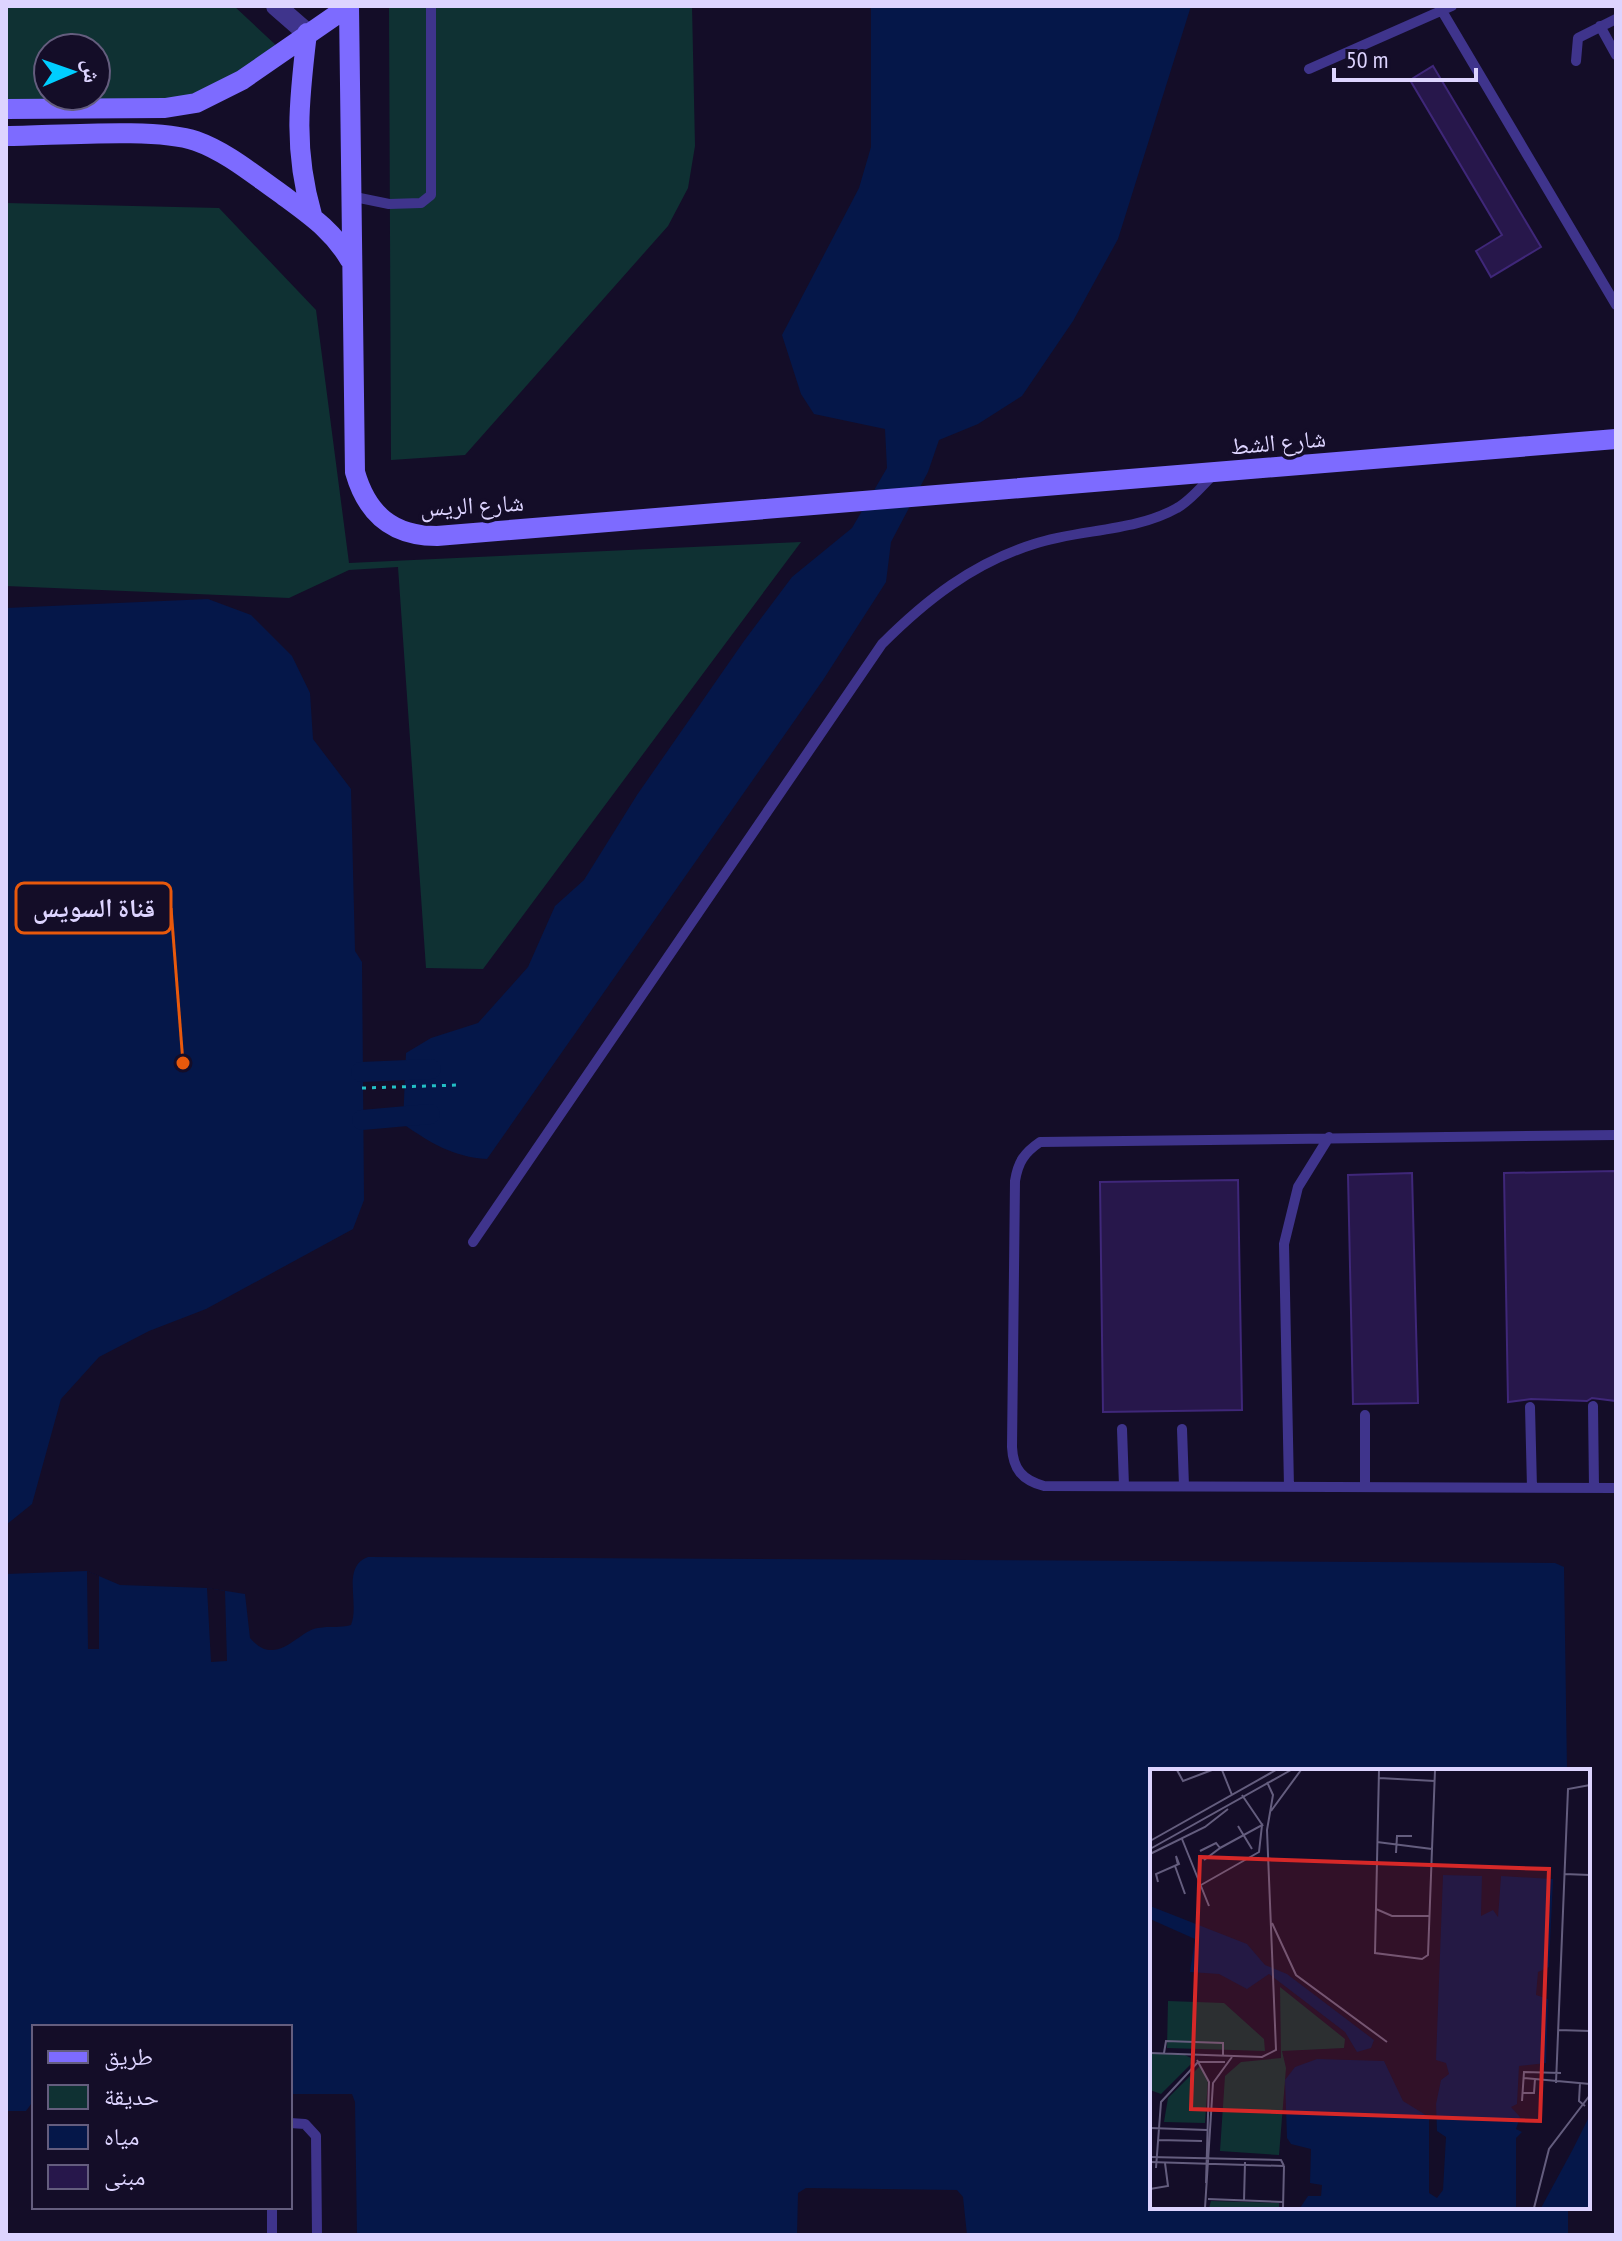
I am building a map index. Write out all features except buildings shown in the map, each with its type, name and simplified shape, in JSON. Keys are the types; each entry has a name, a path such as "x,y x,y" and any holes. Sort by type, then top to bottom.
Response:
{"street":[{"path":"276,6 307,33"},
{"path":"6,109 176,107 196,103 242,80 349,6"},
{"name":"شارع الريس","path":"349,6 355,472 369,507 399,531 437,536 945,495"},
{"path":"307,33 297,127 298,156 312,215"},
{"path":"176,107 176,137"},
{"path":"6,136 176,137 210,147 328,228 351,262"},
{"name":"شارع الشط","path":"945,495 1616,439"}],"lane":[{"path":"350,196 389,204 421,203 431,195 431,6"},
{"path":"1309,69 1447,8 1616,305"},
{"path":"1576,61 1578,38 1616,19"},
{"path":"1600,26 1616,55"},
{"path":"473,1242 882,644 915,612 969,573 1034,544 1148,519 1178,508 1214,474"},
{"path":"1616,1135 1056,1139 1040,1142 1027,1151 1018,1165 1013,1461 1030,1482 1044,1486 1616,1488"},
{"path":"1289,1487 1284,1244 1298,1187 1329,1137"},
{"path":"1593,1406 1594,1488"},
{"path":"1530,1407 1532,1488"},
{"path":"1365,1415 1365,1487"},
{"path":"1122,1429 1124,1486"},
{"path":"1182,1429 1184,1486"},
{"path":"292,2123 305,2124 316,2136 317,2235"},
{"path":"272,2209 272,2235"}],"path":[{"path":"362,1088 459,1085"}],"green space":[{"path":"6,6 234,6 280,49 199,101 112,100 112,32 32,32 32,99 6,99"},
{"path":"389,6 692,6 695,146 688,188 668,226 465,455 391,460"},
{"path":"6,203 219,208 316,310 349,563 801,542 483,969 426,968 398,567 349,570 289,598 6,586"}],"water":[{"path":"871,6 1191,6 1118,239 1073,321 1022,396 978,424 939,440 928,472 891,542 886,582 823,680 487,1159 453,1152 403,1124 406,1053 431,1038 478,1023 528,967 555,906 584,880 637,795 744,641 792,577 852,528 887,468 885,429 814,414 801,394 782,335 859,188 871,147"},
{"path":"208,599 251,615 292,656 310,693 313,739 351,789 355,951 362,962 364,1200 353,1229 206,1309 149,1331 99,1357 61,1399 32,1504 6,1525 6,608"},
{"path":"368,1557 1555,1563 1564,1567 1567,1769 1150,1769 1150,2209 1568,2209 1568,2235 967,2235 963,2197 957,2190 806,2188 798,2193 797,2235 357,2235 355,2102 352,2094 292,2094 292,2025 32,2025 32,2103 26,2111 6,2111 6,1574 87,1571 120,1585 207,1588 245,1594 250,1638 269,1650 286,1646 318,1628 351,1625 353,1577 360,1562"}],"pier":[{"path":"87,1571 99,1576 99,1649 88,1649"},
{"path":"207,1588 225,1591 227,1661 211,1662"}],"waterway":[{"path":"361,1072 431,1069"},
{"path":"362,1120 430,1114"}],"place":[{"name":"قناة السويس","path":"183,1063"}]}
